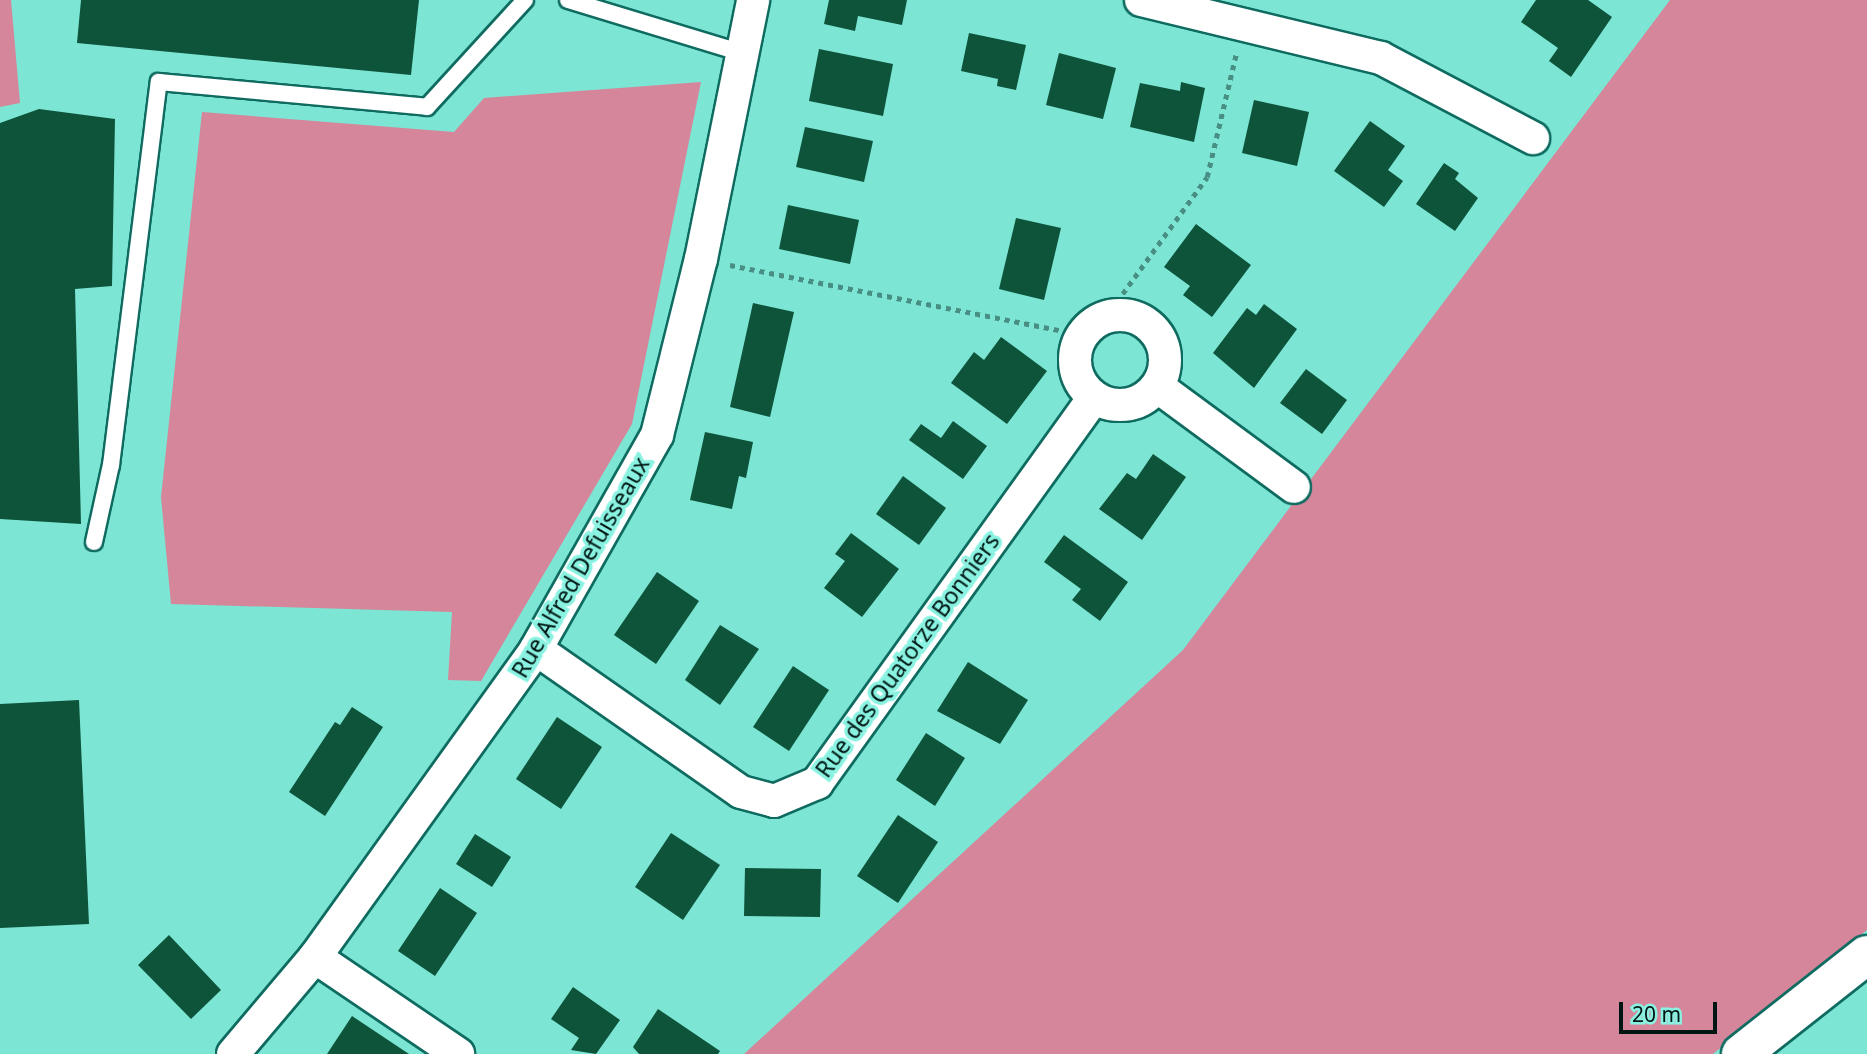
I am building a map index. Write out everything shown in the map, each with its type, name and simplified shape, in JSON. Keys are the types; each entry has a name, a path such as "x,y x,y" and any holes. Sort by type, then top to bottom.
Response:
{"street":[{"name":"Rue Alfred Defuisseaux","path":"233,1054 314,957 536,649 657,435 701,259 753,0"},
{"path":"1140,0 1381,58 1533,138"},
{"path":"1133,317 1156,333 1165,359 1157,386 1147,396 1121,406 1094,397 1083,387 1075,361 1094,326 1133,317"},
{"path":"1157,386 1294,487"},
{"name":"Rue des Quatorze Bonniers","path":"536,649 741,792 774,802 817,783 1094,397"},
{"path":"1741,1054 1867,955"},
{"path":"314,957 458,1054"}],"lane":[{"path":"94,542 111,465 159,82 427,107 524,0"},
{"path":"568,0 741,53"}],"path":[{"path":"701,259 1094,326 1207,177 1243,23"}],"shaded area":[{"path":"0,0 11,0 20,103 0,107"},
{"path":"1670,0 1867,0 1867,930 1713,1054 744,1054 1183,650"},
{"path":"701,82 632,424 481,681 448,680 452,612 171,604 161,497 202,112 454,132 484,98"}],"building":[{"path":"81,0 419,0 411,75 77,43"},
{"path":"829,0 907,0 902,25 858,16 855,31 824,24"},
{"path":"1536,0 1588,0 1612,17 1571,77 1549,61 1558,48 1521,22"},
{"path":"969,33 1026,45 1016,90 997,86 998,79 961,71"},
{"path":"819,49 893,64 883,116 809,101"},
{"path":"1059,53 1116,68 1103,119 1046,105"},
{"path":"1181,82 1205,88 1194,142 1130,127 1140,83 1180,91"},
{"path":"1254,100 1309,112 1297,166 1242,153"},
{"path":"39,109 115,119 112,286 75,289 81,524 0,519 0,123"},
{"path":"1370,121 1405,146 1388,170 1403,181 1384,207 1334,171"},
{"path":"805,127 873,141 864,182 796,167"},
{"path":"1444,163 1459,173 1455,179 1478,198 1455,231 1416,204"},
{"path":"788,205 859,220 850,264 779,249"},
{"path":"1016,218 1061,228 1044,300 999,289"},
{"path":"1196,224 1251,265 1212,317 1183,295 1190,286 1164,267"},
{"path":"753,303 794,312 770,417 730,407"},
{"path":"1264,304 1297,329 1254,388 1213,353 1247,308 1256,315"},
{"path":"1001,337 1047,371 1007,424 951,383 974,352 984,360"},
{"path":"1306,369 1347,400 1322,434 1280,403"},
{"path":"953,421 987,446 963,479 909,440 921,424 941,438"},
{"path":"705,432 753,442 746,478 739,476 732,509 690,500"},
{"path":"1153,454 1186,477 1142,540 1099,509 1127,473 1136,479"},
{"path":"903,476 946,508 919,545 876,514"},
{"path":"851,533 899,569 862,617 824,588 845,561 835,554"},
{"path":"1064,535 1128,582 1100,621 1072,600 1081,589 1044,562"},
{"path":"657,572 699,601 656,664 614,635"},
{"path":"720,625 759,649 720,705 685,680"},
{"path":"968,662 1028,700 1000,744 937,711"},
{"path":"793,666 829,690 789,751 753,727"},
{"path":"79,700 89,924 0,928 0,704"},
{"path":"352,707 383,727 325,816 289,792 335,722 340,725"},
{"path":"557,717 602,747 561,809 516,779"},
{"path":"926,733 965,758 935,806 896,780"},
{"path":"898,815 938,842 898,903 857,876"},
{"path":"671,833 720,865 683,920 635,887"},
{"path":"475,834 511,857 492,887 456,864"},
{"path":"745,868 821,869 820,917 744,916"},
{"path":"440,888 477,913 435,976 398,951"},
{"path":"169,935 221,990 191,1019 138,965"},
{"path":"573,987 620,1020 596,1054 571,1050 579,1038 551,1019"},
{"path":"658,1009 720,1051 718,1054 639,1054 633,1047"},
{"path":"352,1016 409,1054 327,1054"}]}
